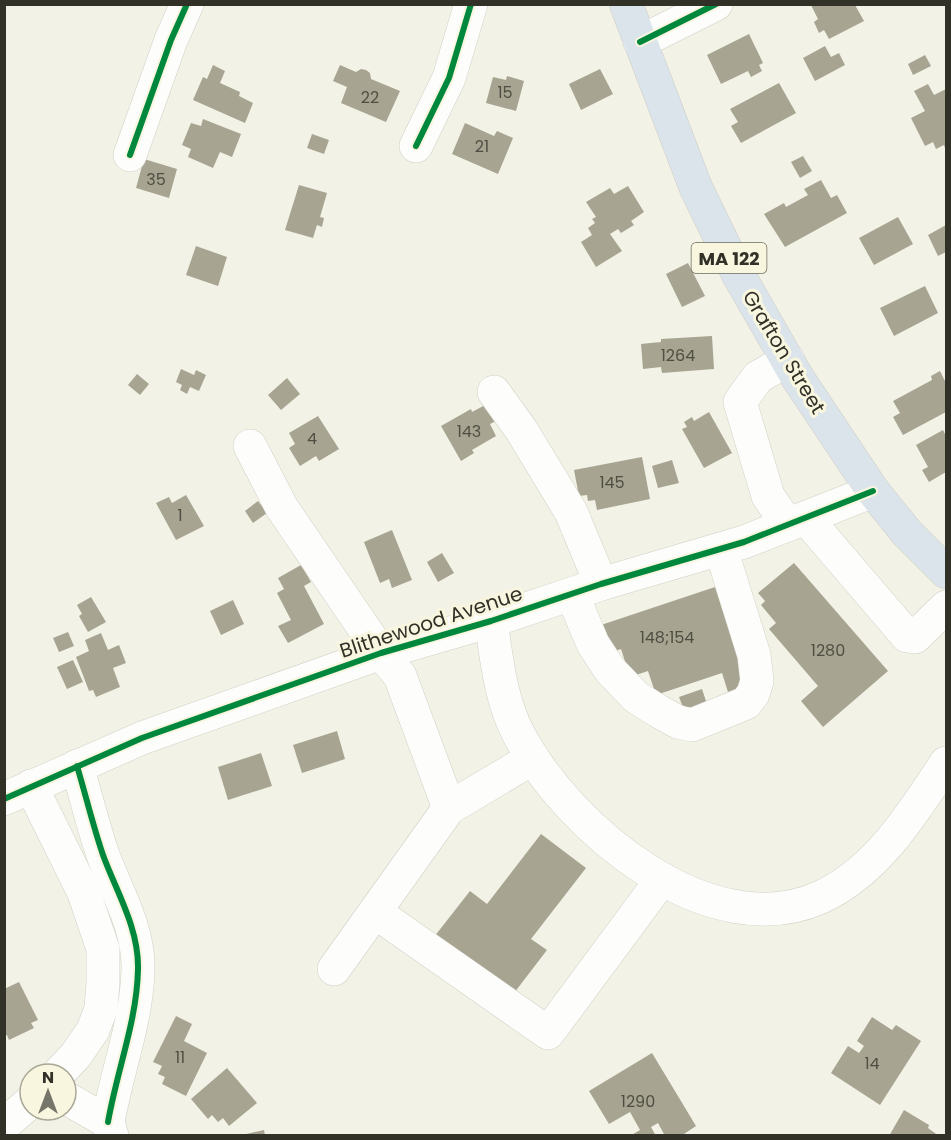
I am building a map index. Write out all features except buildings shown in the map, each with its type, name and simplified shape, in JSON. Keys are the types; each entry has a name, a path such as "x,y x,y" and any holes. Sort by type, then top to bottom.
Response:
{"highway":[{"name":"Grafton Street","path":"626,4 696,188 715,230 788,360 832,432 873,491 907,533 946,573"}],"street":[{"path":"130,155 171,40 187,4"},
{"path":"416,146 449,78 471,4"},
{"path":"640,42 716,4"},
{"path":"788,360 758,377 740,402 768,496 797,522 907,636 915,637 946,607"},
{"path":"494,393 522,431 571,512 586,589 593,644 610,670 636,697 678,722 692,725 746,703 753,694 757,681 754,655 721,549"},
{"path":"250,446 282,508 381,653 400,676 449,808"},
{"name":"Blithewood Avenue","path":"18,793 142,738 381,653 492,621 586,589 721,549 797,522 873,491"},
{"path":"492,621 500,680 507,709 518,734 549,781 583,817 628,856 662,879 709,901 732,907 778,908 801,904 821,897 859,874 875,859 918,804 946,763"},
{"path":"334,969 449,808 533,758"},
{"path":"77,766 103,855 124,905 138,966 136,999 110,1129 78,1106"},
{"path":"18,793 84,892 103,949 101,1009 93,1030 69,1062"},
{"path":"375,912 548,1033 662,879"},
{"path":"4,1125 18,1113"}],"cycle path":[{"path":"130,155 171,40 187,4"},
{"path":"416,146 449,78 471,4"},
{"path":"640,42 716,4"},
{"path":"4,799 142,738 381,653 744,542 873,491"},
{"path":"77,766 103,855 131,924 137,954 137,988 134,1008 108,1122"}]}
